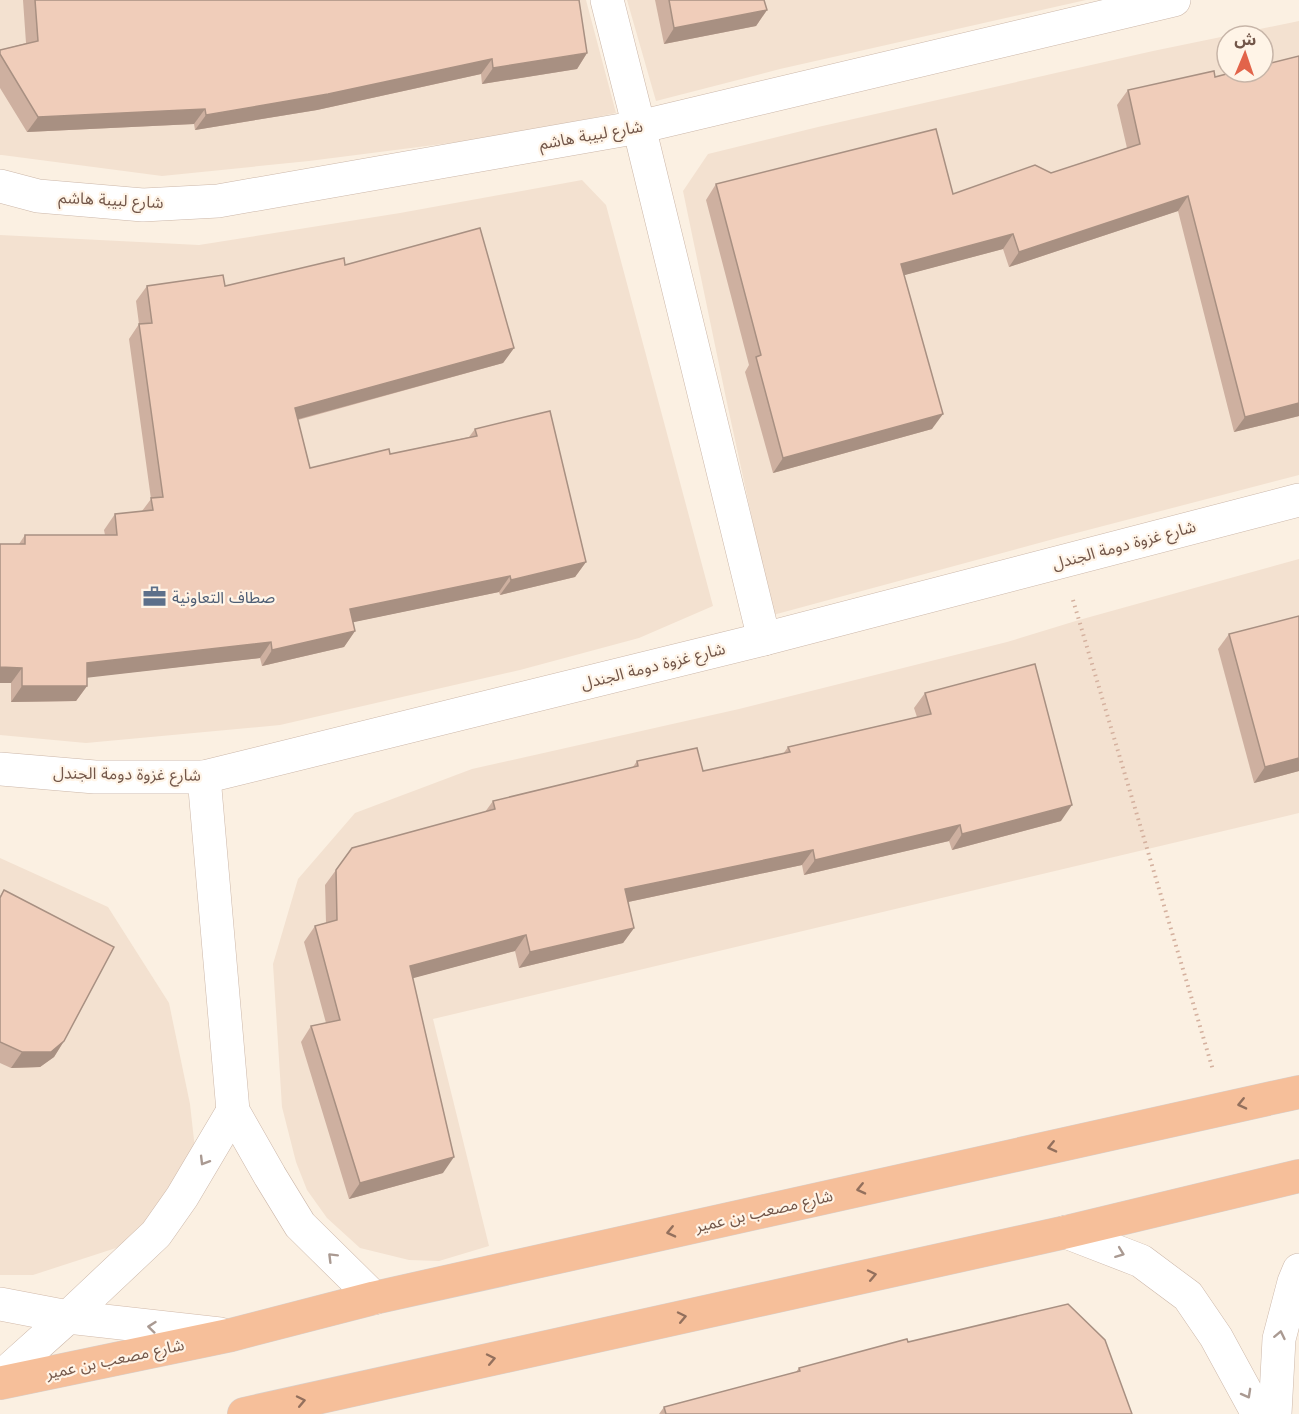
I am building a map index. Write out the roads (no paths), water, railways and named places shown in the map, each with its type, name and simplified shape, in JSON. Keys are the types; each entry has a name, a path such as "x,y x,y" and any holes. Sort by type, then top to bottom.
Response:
{"highway":[{"name":"شارع مصعب بن عمير","path":"0,1383 231,1335 374,1298 1299,1092"},
{"path":"244,1414 1066,1232 1299,1176"}],"street":[{"path":"607,0 764,639"},
{"name":"شارع لبيبة هاشم","path":"0,186 38,196 143,205 218,201 639,128 1174,0"},
{"name":"شارع غزوة دومة الجندل","path":"0,769 95,777 204,777 764,639 1299,500"},
{"path":"204,777 233,1111 300,1225 374,1298"},
{"path":"0,1378 156,1234 182,1197 233,1111"},
{"path":"1066,1232 1141,1262 1188,1296 1216,1337 1258,1414"},
{"path":"1275,1414 1279,1339 1299,1270"},
{"name":"شارع مصعب بن عمير","path":"0,1304 68,1317 231,1335"}],"place":[{"name":"صطاف التعاونية","path":"154,597"}]}
